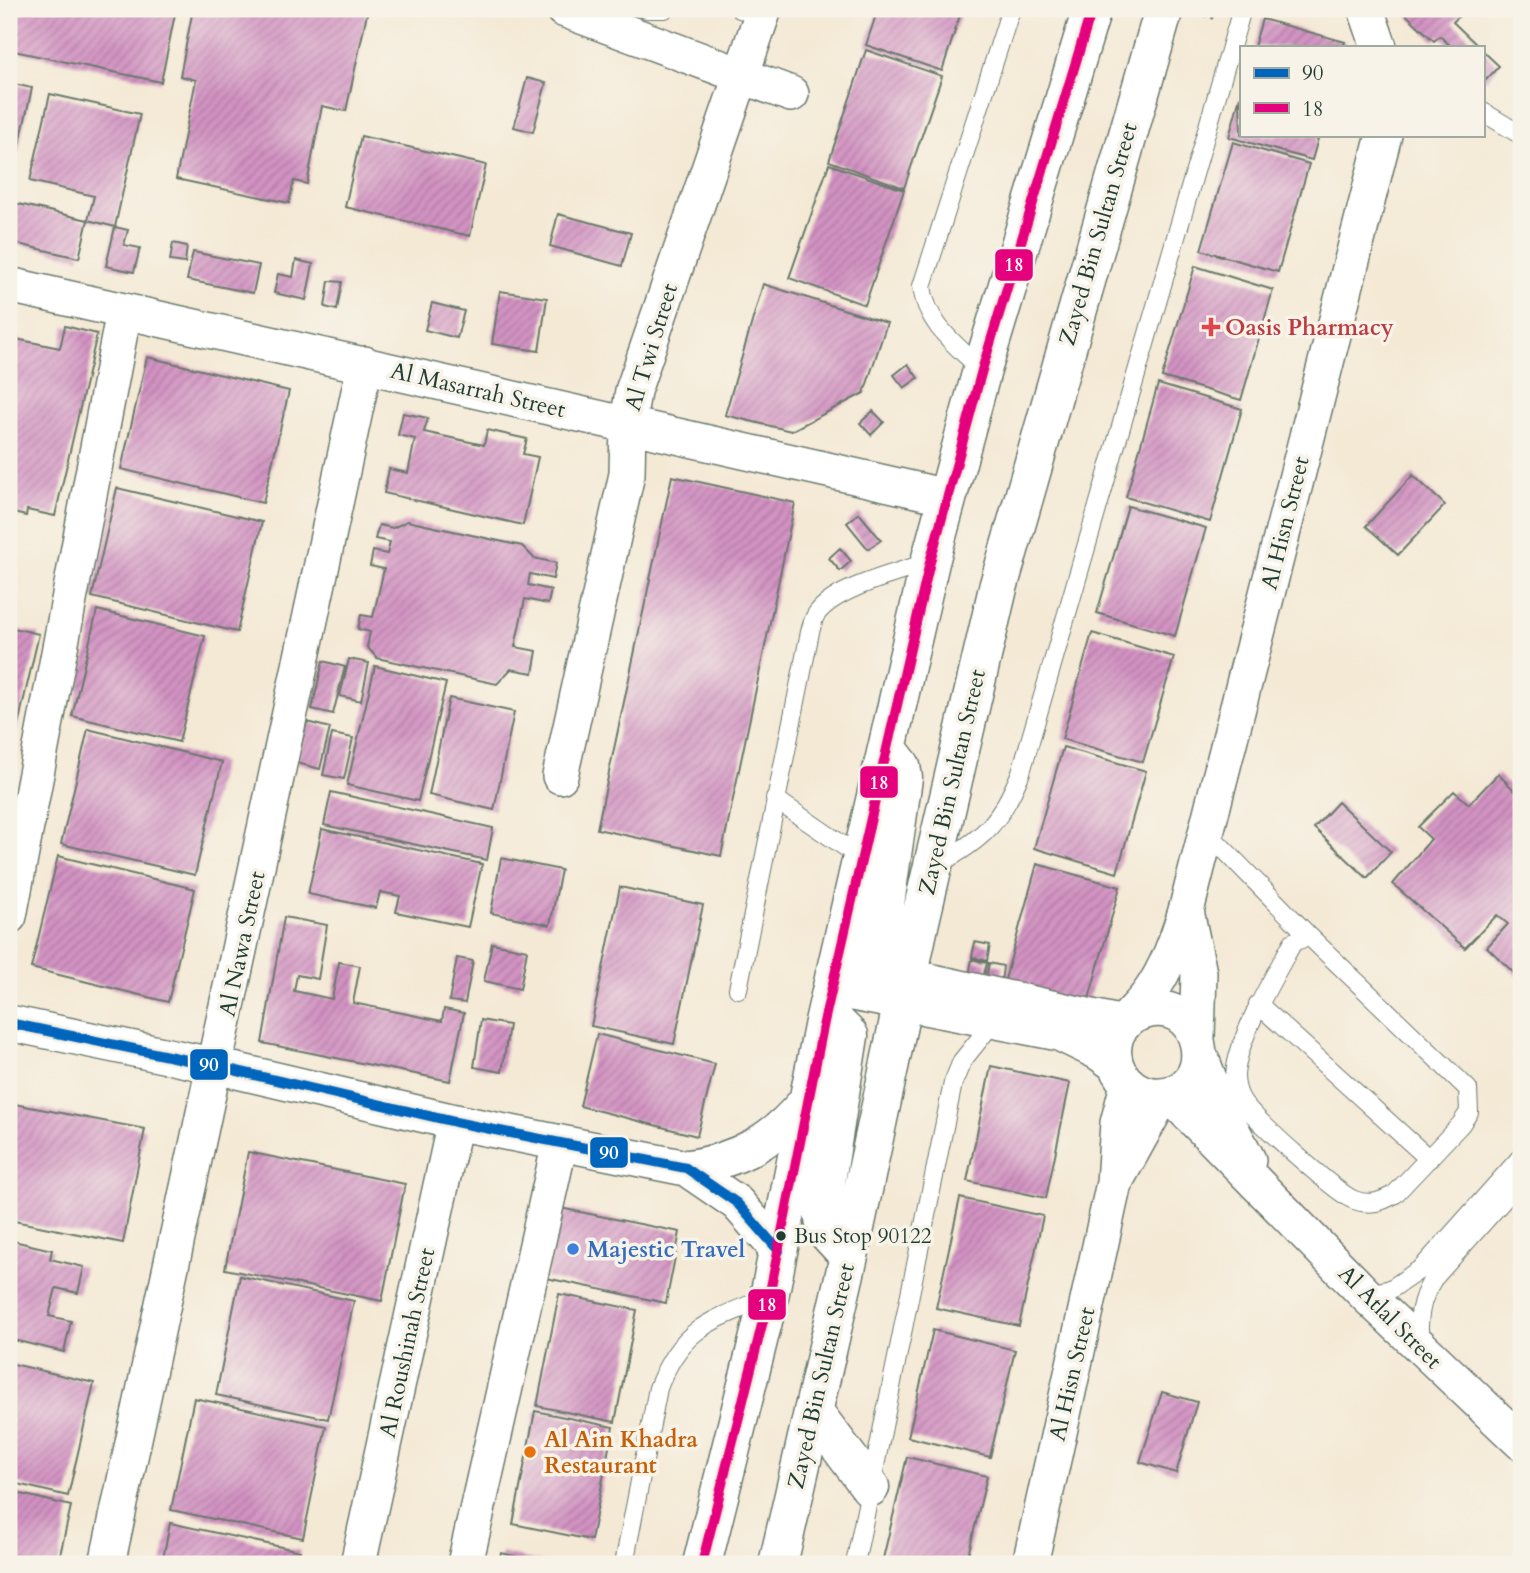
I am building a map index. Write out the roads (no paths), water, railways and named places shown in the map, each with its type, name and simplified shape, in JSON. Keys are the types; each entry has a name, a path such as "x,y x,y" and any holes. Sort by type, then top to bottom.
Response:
{"highway":[{"path":"702,1564 769,1297 807,1100 860,857 930,562 982,370 1092,9"},
{"name":"Zayed Bin Sultan Street","path":"778,1564 849,1256 907,980 998,587 1178,10"},
{"path":"885,746 901,766 903,778 878,946 907,980"},
{"path":"832,991 838,1025 849,1036 822,1206 826,1231 849,1256"},
{"path":"813,1411 870,1486"}],"street":[{"path":"563,9 791,94"},
{"path":"1366,9 1379,46"},
{"name":"Al Twi Street","path":"560,776 627,474 628,423 633,391 742,76 755,11"},
{"name":"Al Hisn Street","path":"1128,1021 1165,968 1185,911 1384,136"},
{"name":"Al Masarrah Street","path":"9,285 947,497"},
{"path":"9,916 124,311"},
{"name":"Al Nawa Street","path":"107,1564 365,364"},
{"name":"Al Hisn Street","path":"1185,911 1199,973 1198,1046"},
{"path":"907,980 994,1021 1059,1033 1098,1052 1122,1074 1151,1095 1166,1094 1190,1080 1198,1046 1191,1025 1168,1011 1143,1011 1128,1021 1116,1036 1122,1074"},
{"path":"832,991 907,980 1128,1021"},
{"path":"9,1023 216,1066 455,1122 686,1168 715,1164 742,1154 767,1140 789,1122 807,1100"},
{"name":"Al Atlal Street","path":"1198,1046 1222,1112 1263,1188"},
{"name":"Al Hisn Street","path":"1030,1564 1114,1183 1122,1074"},
{"name":"Al Hisn Street","path":"1114,1183 1166,1094"},
{"name":"Al Atlal Street","path":"1166,1094 1263,1188 1366,1295 1521,1442"},
{"name":"Al Roushinah Street","path":"358,1564 455,1122"},
{"path":"465,1564 560,1143"},
{"path":"686,1168 737,1203 779,1251"}],"lane":[{"path":"646,9 665,9"},
{"path":"982,370 932,319 924,304 922,286 1011,9"},
{"path":"933,866 963,851 998,820 1021,772 1240,16"},
{"path":"1484,113 1521,135"},
{"path":"738,989 775,799 816,613 836,597 930,562"},
{"path":"775,799 860,857"},
{"path":"1206,831 1308,936 1468,1089 1469,1112 1395,1194 1382,1201 1368,1203 1342,1194 1250,1111 1236,1088 1235,1074 1258,1004 1293,942 1308,936"},
{"path":"1258,1004 1429,1159"},
{"path":"855,1564 953,1083 962,1061 994,1021"},
{"path":"1366,1295 1391,1289 1422,1268 1521,1157"},
{"path":"1419,1346 1418,1320 1423,1296 1433,1279 1521,1180"},
{"path":"624,1564 658,1388 667,1364 680,1345 696,1330 769,1297"}],"place":[{"name":"Oasis Pharmacy","path":"1211,327"},
{"name":"Bus Stop 90122","path":"781,1236"},
{"name":"Majestic Travel","path":"573,1249"},
{"name":"Al Ain Khadra Restaurant","path":"530,1452"}]}
